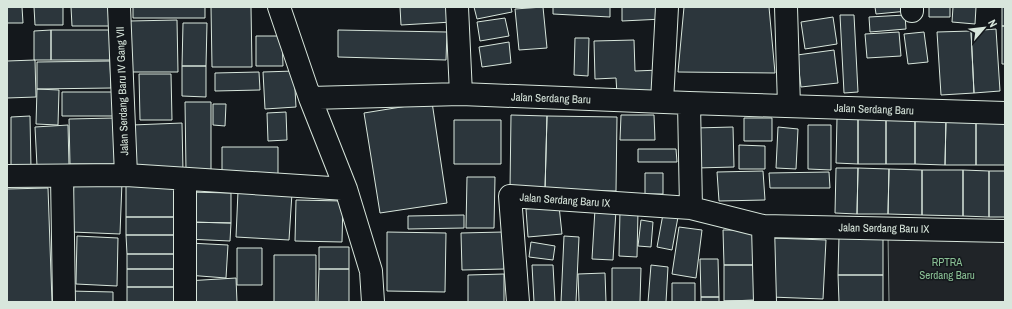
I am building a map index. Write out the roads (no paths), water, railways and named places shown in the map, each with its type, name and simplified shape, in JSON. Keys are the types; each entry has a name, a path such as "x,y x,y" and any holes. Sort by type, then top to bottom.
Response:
{"street":[{"name":"Jalan Serdang Baru IV Gang VII","path":"119,7 126,175"},
{"path":"279,7 310,98 346,189 371,271 373,302"},
{"path":"457,7 461,94"},
{"path":"662,102 667,7"},
{"path":"786,7 790,106"},
{"name":"Jalan Serdang Baru","path":"310,98 461,94 1005,113"},
{"path":"689,103 691,208"},
{"path":"7,176 126,175 346,189"},
{"path":"62,176 64,302"},
{"path":"185,179 185,302"},
{"name":"Jalan Serdang Baru IX","path":"518,302 510,196 691,208 764,226 1005,231"},
{"path":"764,226 765,302"}],"park label":[{"name":"RPTRA Serdang Baru","path":"947,268"}]}
